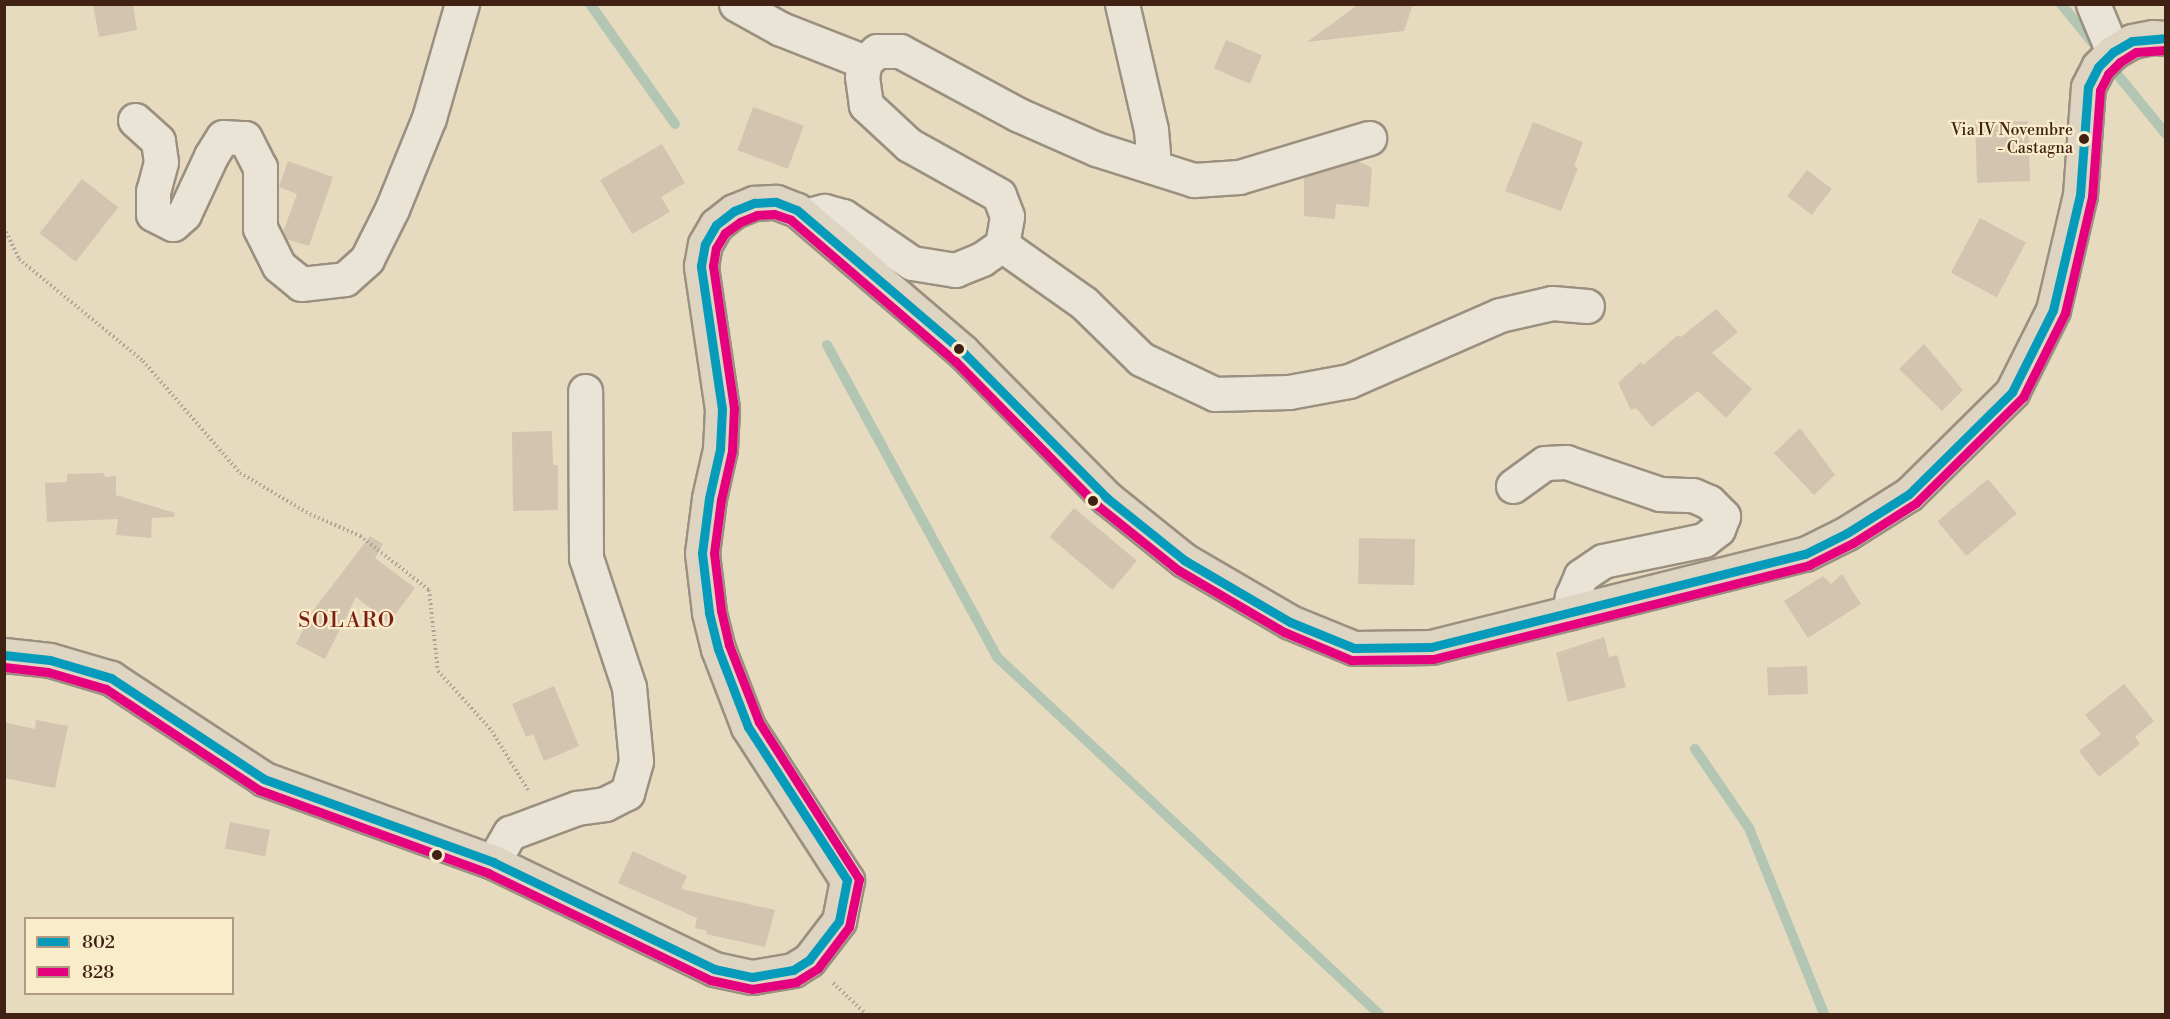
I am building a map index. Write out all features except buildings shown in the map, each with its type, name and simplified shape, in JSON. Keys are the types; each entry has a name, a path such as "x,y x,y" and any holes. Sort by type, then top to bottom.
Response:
{"main road":[{"path":"4,655 50,660 111,678 264,779 493,862 714,969 752,977 793,970 809,960 839,921 847,880 748,727 718,649 709,612 702,553 709,498 720,449 722,410 701,266 705,244 716,225 734,211 754,203 776,202 797,210 805,216 963,352 1107,498 1184,560 1290,622 1354,648 1431,647 1804,554 1848,533 1909,494 2012,392 2053,310 2080,195 2088,87 2098,67 2113,52 2132,41 2153,37 2166,38"}],"street":[{"path":"135,120 159,141 161,162 153,192 153,214 173,224 184,214 211,156 223,137 245,138 261,167 260,228 279,266 301,284 345,279 368,259 392,209 429,118 462,4"},
{"path":"736,4 782,29 865,62"},
{"path":"1122,4 1151,130 1153,154 1150,164"},
{"path":"2093,4 2113,52"},
{"path":"805,216 824,211 843,216 912,263 955,270 982,259 1002,245 1006,216 999,195 909,145 866,105 862,77 865,62 877,51 900,51 1028,119 1096,149 1134,163 1150,164 1194,180 1239,177 1369,138"},
{"path":"1002,245 1084,303 1141,359 1215,394 1289,392 1349,381 1500,315 1552,303 1587,306"},
{"path":"493,862 510,833 577,808 606,804 627,793 636,761 628,687 586,558 585,391"},
{"path":"1513,486 1545,464 1566,462 1660,494 1693,495 1709,502 1723,516 1718,529 1704,540 1603,561 1581,576 1572,596 1569,613"}],"path":[{"path":"4,228 19,259 143,361 240,473 310,514 360,536 429,590 438,671 492,731 526,789 577,808"},
{"path":"809,960 866,1014"}],"waterway":[{"path":"590,4 675,124"},
{"path":"2061,4 2097,48"},
{"path":"2108,63 2166,134"},
{"path":"827,345 997,657 1379,1014"},
{"path":"1695,749 1749,828 1824,1014"}],"transit line":[{"name":"802","path":"4,655 50,660 111,678 264,779 493,862 714,969 752,977 793,970 809,960 839,921 847,880 748,727 718,649 709,612 702,553 709,498 720,449 722,409 701,266 705,244 716,225 734,211 754,203 776,202 797,210 963,352 1107,498 1184,560 1290,622 1354,648 1431,647 1805,554 1847,533 1909,494 2012,392 2053,310 2080,195 2088,87 2098,67 2113,52 2132,41 2166,38"},
{"name":"828","path":"4,667 48,672 106,689 259,790 488,873 710,980 752,989 796,982 818,968 849,927 859,879 759,722 729,645 721,610 714,553 721,500 732,451 734,408 713,266 716,248 725,233 740,222 757,215 774,214 791,220 955,361 1098,506 1178,570 1284,632 1351,660 1433,659 1809,565 1853,543 1916,503 2023,397 2065,313 2092,197 2100,90 2108,74 2120,62 2136,52 2165,50"}],"place":[{"name":"Via IV Novembre - Castagna","path":"2084,139"}],"district":[{"name":"SOLARO","path":"347,621"}]}
